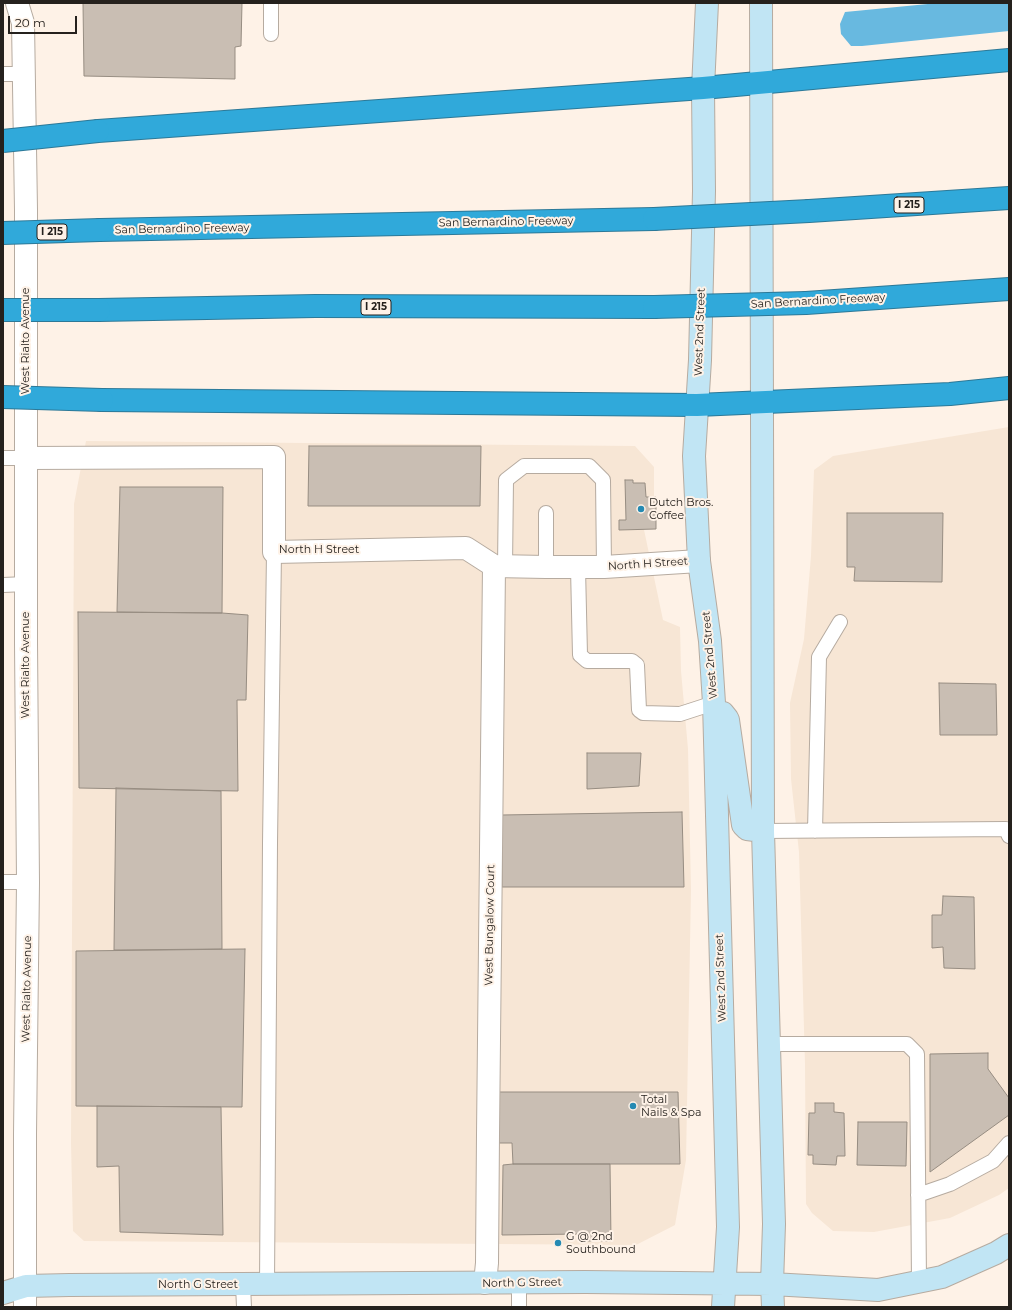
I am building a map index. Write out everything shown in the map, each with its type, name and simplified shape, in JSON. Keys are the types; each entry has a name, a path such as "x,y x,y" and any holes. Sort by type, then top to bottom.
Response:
{"highway":[{"path":"3,142 98,131 703,88 1009,60"},
{"name":"San Bernardino Freeway","path":"3,233 654,219 1009,198"},
{"name":"San Bernardino Freeway","path":"3,310 98,310 315,306 654,307 806,303 1009,289"},
{"path":"3,397 102,400 697,405 950,394 1009,388"}],"main road":[{"name":"West 2nd Street","path":"707,3 703,88 703,199 700,360 694,456 699,561 710,641 714,703 728,1227 723,1307"},
{"path":"761,3 763,831 774,1224 772,1284 773,1307"},
{"path":"714,703 728,720 743,825 747,829 763,831"},
{"name":"North G Street","path":"26,1297 243,1284 772,1284 878,1290 942,1277 996,1253 1009,1245"},
{"path":"3,1277 26,1297"},
{"path":"3,1293 26,1297"}],"street":[{"name":"West Rialto Avenue","path":"23,10 13,74 26,210 28,882 25,1134 26,1297"},
{"name":"North H Street","path":"26,458 274,457 274,552 466,548 499,566 546,568 604,568 699,561"},
{"name":"West Bungalow Court","path":"485,1283 487,1263 499,566"}],"lane":[{"path":"270,3 271,34"},
{"path":"3,458 26,458"},
{"path":"499,566 506,480 524,466 589,466 603,480 604,568"},
{"path":"546,513 546,568"},
{"path":"267,1284 270,837 274,552"},
{"path":"578,568 580,655 587,661 632,661 637,665 639,710 643,714 680,714 714,703"},
{"path":"3,585 26,584"},
{"path":"816,831 819,657 840,622"},
{"path":"763,831 1006,829 1009,836"},
{"path":"3,882 28,882"},
{"path":"769,1044 907,1044 917,1054 919,1282"},
{"path":"918,1195 950,1184 992,1161 1009,1143"},
{"path":"519,1283 520,1307"},
{"path":"243,1284 244,1307"}],"shaded area":[{"path":"1009,427 1009,1188 999,1195 950,1218 874,1232 833,1231 812,1213 806,1204 805,1064 799,852 791,779 790,703 804,639 811,556 814,470 833,456"},
{"path":"86,441 635,446 654,467 654,508 643,525 663,620 680,627 681,671 688,749 691,890 686,1160 675,1225 636,1245 84,1241 73,1231 71,1143 74,504"}],"water":[{"path":"938,3 1009,3 1009,31 862,46 851,46 841,34 840,24 845,12"}],"building":[{"path":"83,3 242,3 241,46 235,47 235,79 84,76"},
{"path":"309,446 481,446 480,506 308,506"},
{"name":"Dutch Bros. Coffee","path":"625,480 633,480 633,483 645,483 646,497 656,497 656,529 619,530 619,520 626,520"},
{"path":"120,487 223,487 222,613 117,612"},
{"path":"847,513 943,513 942,582 854,581 855,567 847,567"},
{"path":"78,612 222,613 248,615 246,700 237,700 238,791 79,788"},
{"path":"939,683 996,684 997,735 940,735"},
{"path":"587,753 641,753 639,786 587,789"},
{"path":"116,788 221,791 222,949 114,950"},
{"path":"682,812 684,887 502,887 502,815"},
{"path":"943,896 974,897 975,969 944,968 943,947 932,948 932,915 942,915"},
{"path":"245,949 242,1107 76,1106 76,951"},
{"path":"988,1053 988,1069 1009,1098 1009,1115 930,1172 930,1054"},
{"path":"498,1092 678,1092 680,1164 513,1164 512,1143 497,1143"},
{"path":"815,1103 834,1103 834,1112 844,1113 845,1156 837,1156 836,1165 813,1164 813,1155 808,1155 809,1113 815,1113"},
{"path":"97,1106 221,1107 223,1235 120,1232 119,1166 97,1167"},
{"path":"858,1122 907,1122 906,1166 857,1165"},
{"path":"610,1164 611,1241 582,1241 581,1234 502,1235 503,1165"}],"place":[{"name":"Dutch Bros. Coffee","path":"641,509"},
{"name":"Total Nails & Spa","path":"633,1106"},
{"name":"G @ 2nd Southbound","path":"558,1243"}]}
